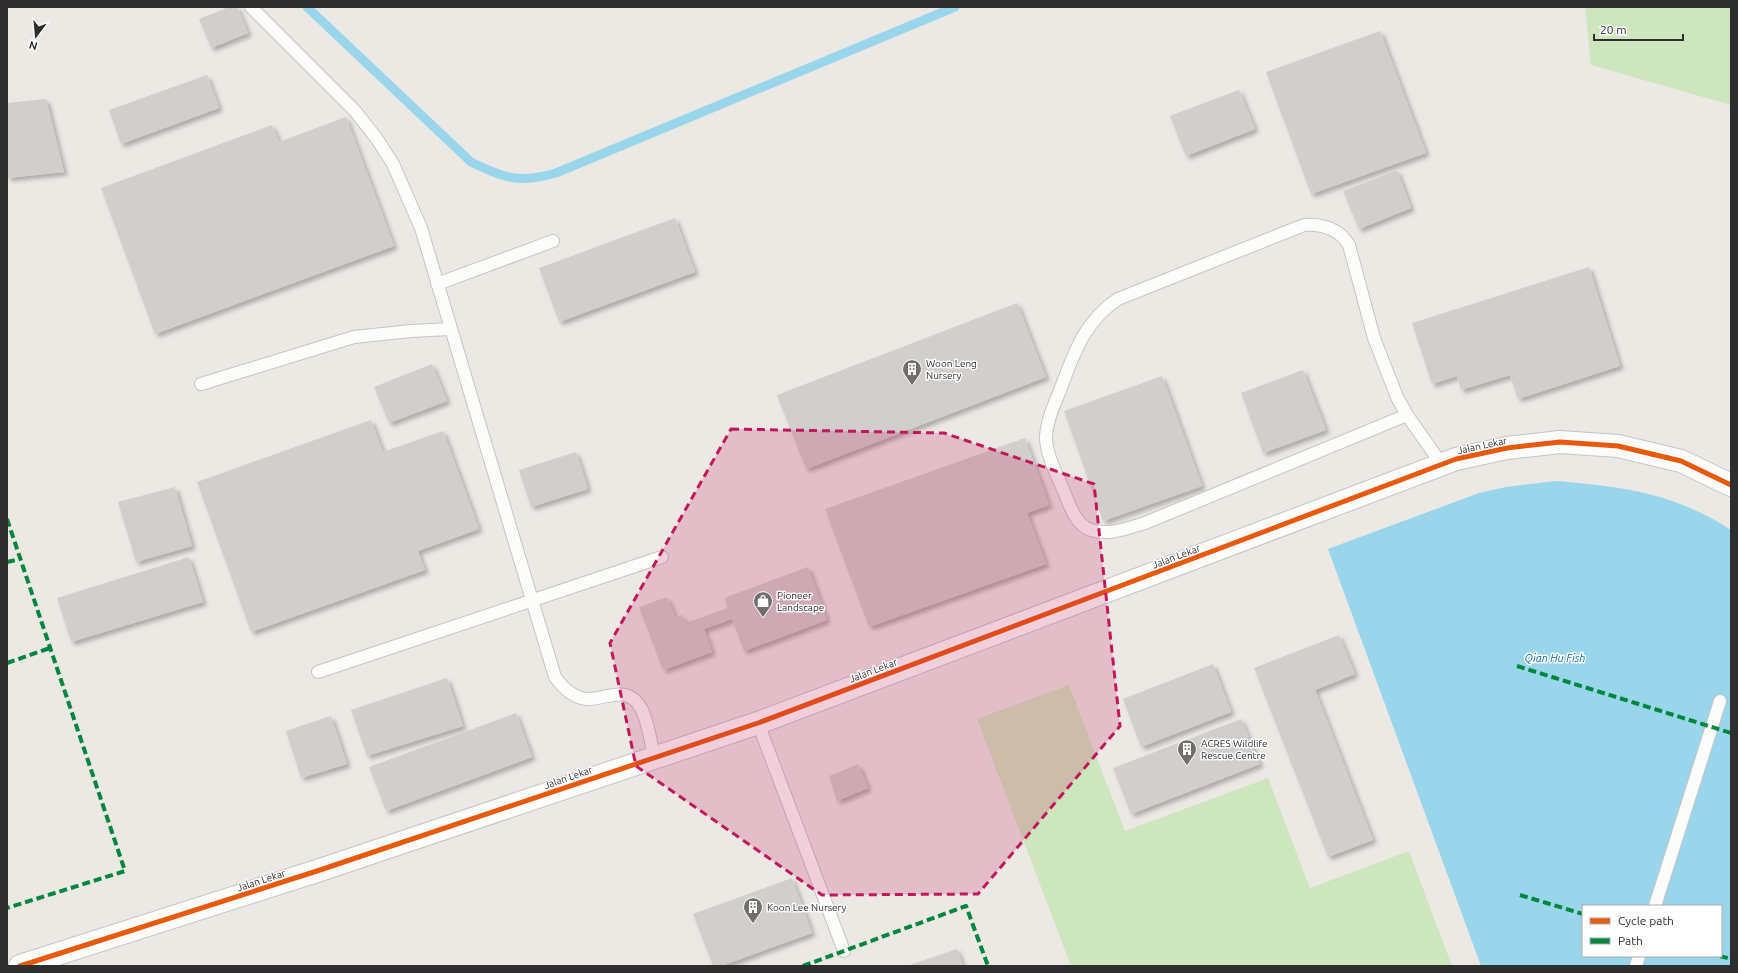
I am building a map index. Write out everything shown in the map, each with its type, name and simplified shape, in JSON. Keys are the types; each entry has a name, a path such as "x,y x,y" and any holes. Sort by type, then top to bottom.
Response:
{"street":[{"name":"Jalan Lekar","path":"20,966 317,871 758,723 1456,459 1507,448 1560,442 1618,446 1681,461 1731,485"}],"lane":[{"path":"251,7 355,111 377,139 393,164 421,228 551,667 560,685 580,698 593,698 611,694 620,694 638,704 645,717 654,758"},
{"path":"1407,415 1145,523 1114,532 1101,533 1090,530 1076,517 1048,452 1046,437 1048,423 1073,355 1082,336 1095,318 1105,308 1118,300 1304,225 1314,224 1336,231 1345,238 1349,245 1374,338 1397,397 1407,415 1442,465"},
{"path":"437,284 553,241"},
{"path":"201,384 354,337 411,331 450,329"},
{"path":"318,672 662,558"},
{"path":"1655,905 1720,701"},
{"path":"758,723 844,951"}],"highlighted area":[{"path":"731,429 944,433 1094,484 1120,726 978,894 822,895 636,766 610,643"}],"green space":[{"path":"1585,7 1731,7 1731,105 1591,65"},
{"path":"1069,685 1125,831 1268,778 1310,888 1409,851 1452,966 1071,966 977,719"}],"water":[{"name":"Qian Hu Fish","path":"1555,481 1624,489 1689,507 1710,517 1731,530 1731,966 1481,966 1328,549 1479,493 1506,487"}],"building":[{"path":"229,7 237,7 248,33 211,48 199,19"},
{"path":"1380,31 1426,153 1311,194 1266,72"},
{"path":"207,75 219,108 121,144 109,110"},
{"path":"1239,90 1255,129 1186,156 1170,116"},
{"path":"46,99 64,172 7,178 7,103"},
{"path":"346,117 394,246 155,334 101,188 272,125 279,142"},
{"path":"1397,170 1411,208 1359,229 1343,191"},
{"path":"675,218 695,272 559,322 539,268"},
{"path":"1589,267 1620,366 1518,399 1510,375 1461,390 1457,376 1432,384 1412,323"},
{"name":"Woon Leng Nursery","path":"1017,303 1046,377 806,469 777,395"},
{"path":"432,364 447,401 389,423 374,387"},
{"path":"1303,370 1326,430 1263,453 1241,393"},
{"path":"1162,376 1202,486 1103,521 1064,411"},
{"path":"371,420 383,452 443,431 479,529 418,551 425,570 251,632 197,482"},
{"path":"1025,438 1049,505 1027,513 1046,564 869,627 825,509"},
{"path":"576,452 588,489 531,507 519,470"},
{"path":"175,487 192,546 136,562 118,502"},
{"path":"189,557 203,602 71,642 57,598"},
{"name":"Pioneer Landscape","path":"808,567 827,620 744,651 732,619 704,629 712,652 663,670 639,607 667,597 675,617 682,615 685,623 728,608 724,598"},
{"path":"1339,635 1355,674 1315,690 1373,840 1328,857 1254,668"},
{"path":"1213,664 1231,712 1141,747 1123,699"},
{"path":"447,678 463,726 367,756 351,710"},
{"path":"516,713 532,757 386,811 369,767"},
{"path":"331,716 347,764 301,778 286,731"},
{"name":"ACRES Wildlife Rescue Centre","path":"1241,719 1260,764 1131,814 1113,768"},
{"path":"858,764 868,788 837,801 829,776"},
{"name":"Koon Lee Nursery","path":"792,878 812,933 721,966 713,966 693,914"},
{"path":"957,949 963,966 907,966"}],"waterway":[{"path":"307,7 471,162 493,172 512,178 521,179 556,173 955,7"}],"marked path":[{"path":"7,519 125,871 7,908"},
{"path":"7,562 20,559"},
{"path":"7,663 50,648"},
{"path":"1517,666 1731,733"},
{"path":"1520,895 1582,914"},
{"path":"803,966 966,906 988,966"},
{"path":"1722,957 1731,959"}],"cycle path":[{"path":"20,966 317,871 758,723 1456,459 1507,448 1560,442 1618,446 1681,461 1731,485"}],"place":[{"name":"Woon Leng Nursery","path":"912,386"},
{"name":"Pioneer Landscape","path":"763,618"},
{"name":"ACRES Wildlife Rescue Centre","path":"1187,766"},
{"name":"Koon Lee Nursery","path":"753,924"}]}
